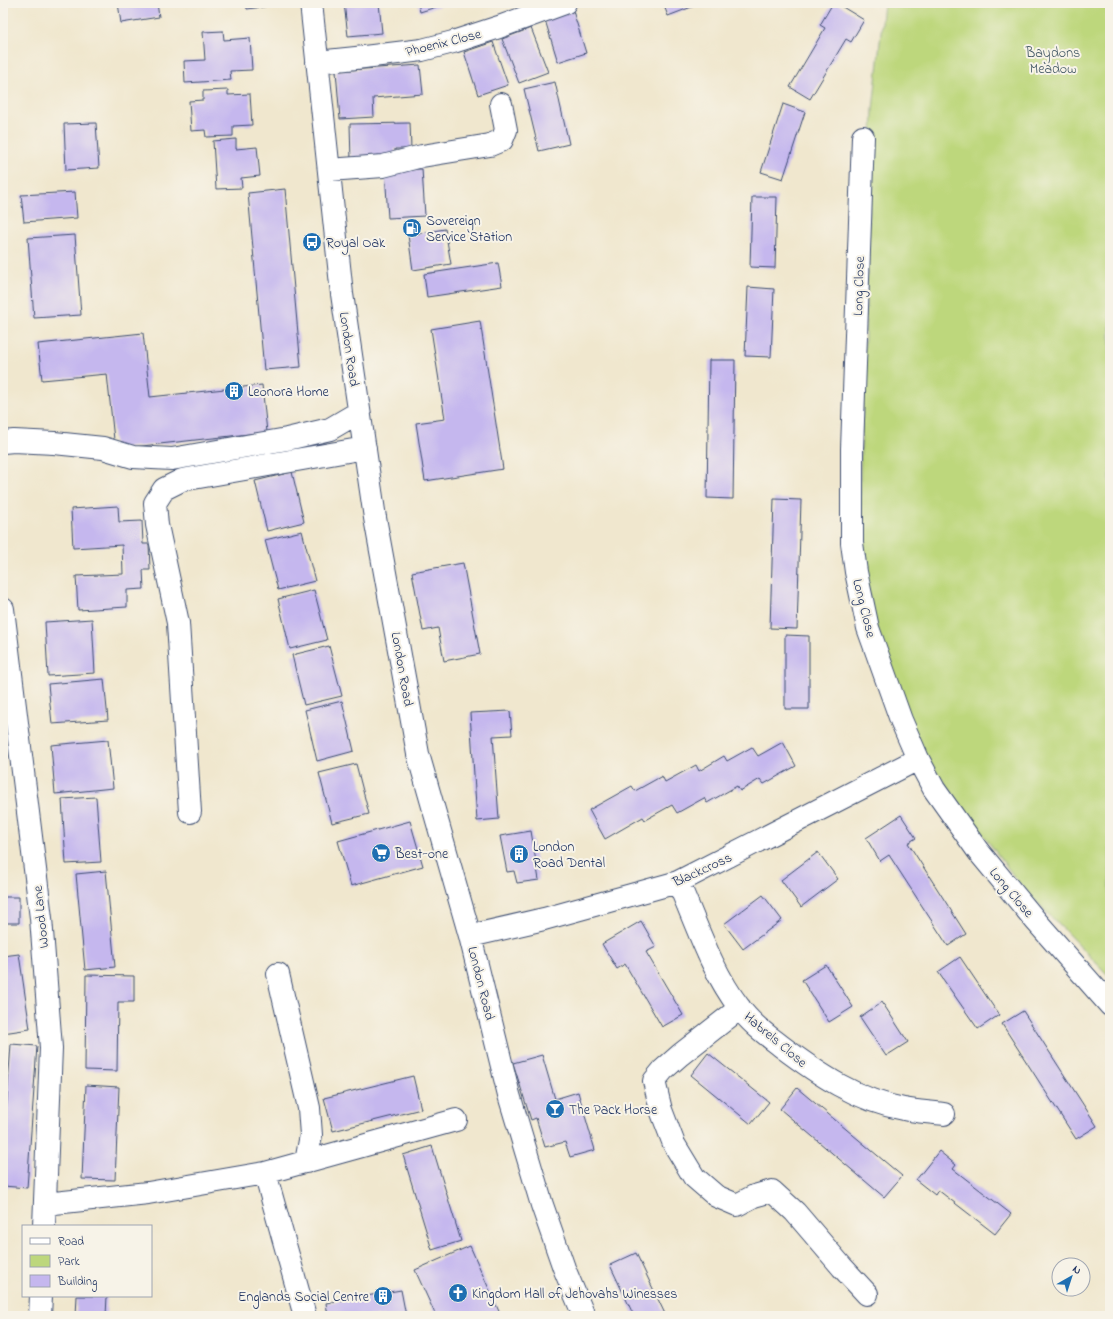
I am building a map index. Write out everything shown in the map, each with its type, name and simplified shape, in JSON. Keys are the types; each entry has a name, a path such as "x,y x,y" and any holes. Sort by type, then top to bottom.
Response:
{"street":[{"name":"London Road","path":"311,3 342,294 375,518 418,754 470,936 510,1095 542,1205 564,1268 584,1316"},
{"name":"Phoenix Close","path":"317,62 422,50 453,42 565,3"},
{"path":"329,170 383,166 422,156 490,145 502,140 506,130 501,104"},
{"name":"Long Close","path":"863,137 852,449 852,543 856,572 868,628 889,688 918,759 934,789 978,851 1041,927 1110,1005"},
{"path":"3,442 14,441 54,443 103,448 133,456 172,459 288,439 330,429 359,412"},
{"path":"190,812 178,623 157,525 155,503 164,489 182,480 365,448"},
{"name":"Wood Lane","path":"3,610 41,918 51,1048 44,1225"},
{"name":"Blackcross","path":"470,936 544,919 678,882 918,759"},
{"name":"Habrels Close","path":"678,882 707,953 725,986 740,1008 757,1026 821,1076 868,1099 904,1109 944,1114"},
{"path":"278,974 309,1108 311,1135 306,1162"},
{"path":"740,1008 680,1055 663,1070 654,1081 661,1110 674,1144 694,1177 716,1196 737,1205 754,1196 772,1191 795,1212 867,1294"},
{"path":"45,1204 148,1193 265,1173 456,1120"},
{"path":"265,1173 305,1316"},
{"path":"40,1316 41,1297"}],"green space":[{"name":"Baydons Meadow","path":"884,3 1110,3 1110,977 1021,886 930,763 904,713 875,622 860,555 860,474 873,110"}],"building":[{"path":"118,3 157,3 159,17 121,23"},
{"path":"246,3 278,3 278,5 247,9"},
{"path":"344,3 379,3 382,33 348,36"},
{"path":"418,3 449,3 420,12"},
{"path":"663,3 702,3 668,16"},
{"path":"833,3 836,3 864,20 851,42 846,39 810,99 790,87 825,28 820,25"},
{"path":"573,11 586,53 558,62 545,20"},
{"path":"531,28 548,72 519,83 502,39"},
{"path":"223,31 224,40 250,38 252,70 230,71 231,80 185,83 184,61 205,60 203,32"},
{"path":"493,42 508,85 478,95 464,52"},
{"path":"420,65 423,94 373,98 374,117 340,119 336,71"},
{"path":"555,82 569,144 539,151 524,89"},
{"path":"228,90 228,95 250,94 252,125 233,126 233,136 206,137 205,130 191,131 189,101 203,100 203,91"},
{"path":"783,104 805,112 783,179 761,172"},
{"path":"96,123 99,168 66,170 64,124"},
{"path":"410,123 411,149 395,149 395,159 351,161 350,124"},
{"path":"236,139 236,149 257,147 260,176 241,178 242,188 216,189 213,141"},
{"path":"422,169 425,216 388,218 385,170"},
{"path":"285,189 301,367 264,370 248,193"},
{"path":"75,192 77,218 24,222 21,195"},
{"path":"752,197 777,197 775,268 750,267"},
{"path":"445,229 451,264 413,270 408,235"},
{"path":"75,235 81,315 34,318 28,238"},
{"path":"498,263 502,286 427,297 424,274"},
{"path":"748,287 774,289 771,357 745,356"},
{"path":"480,321 503,469 425,481 416,423 445,419 431,329"},
{"name":"Leonora Home","path":"143,333 150,397 262,385 267,432 115,449 107,374 42,380 38,344"},
{"path":"709,360 735,360 733,499 707,498"},
{"path":"292,472 304,522 267,531 255,481"},
{"path":"774,499 801,500 797,629 770,628"},
{"path":"118,506 119,522 142,521 143,544 149,544 150,570 143,570 144,589 127,590 127,607 78,610 76,576 123,574 122,545 73,548 71,509"},
{"path":"302,531 315,581 278,590 265,540"},
{"path":"463,563 480,654 444,661 438,628 423,631 412,572"},
{"path":"314,590 327,640 290,649 278,599"},
{"path":"92,619 95,673 48,676 45,622"},
{"path":"785,635 809,636 809,709 785,709"},
{"path":"329,646 342,696 304,705 292,655"},
{"path":"104,679 108,720 52,724 48,684"},
{"path":"342,701 354,751 317,761 305,710"},
{"path":"510,711 512,735 493,736 499,819 477,821 470,713"},
{"path":"108,740 113,788 55,794 51,745"},
{"path":"783,742 796,766 764,784 760,779 740,791 737,786 707,803 704,798 677,813 672,805 645,820 643,817 605,839 589,810 632,786 635,791 662,776 665,782 696,765 699,771 724,756 727,761 752,747 758,756"},
{"path":"356,764 369,814 332,823 319,773"},
{"path":"96,797 101,862 66,864 62,799"},
{"path":"901,815 916,838 908,843 966,934 948,946 889,855 880,861 866,838"},
{"name":"Best-one","path":"410,821 423,866 351,886 338,841"},
{"name":"London Road Dental","path":"531,831 539,880 517,883 514,871 507,872 500,836"},
{"path":"818,852 838,879 801,907 781,880"},
{"path":"106,871 115,967 85,970 76,874"},
{"path":"763,895 782,920 743,949 724,924"},
{"path":"3,897 19,897 19,923 3,923"},
{"path":"641,921 656,947 646,952 683,1015 662,1027 625,964 617,969 602,944"},
{"path":"19,954 30,1029 3,1033 3,956"},
{"path":"960,957 999,1015 978,1029 938,972"},
{"path":"826,965 853,1007 829,1022 802,980"},
{"path":"86,975 134,976 134,1002 118,1002 117,1071 85,1070"},
{"path":"882,1002 908,1042 886,1056 860,1017"},
{"path":"1023,1011 1097,1126 1076,1139 1002,1024"},
{"path":"11,1044 37,1046 27,1188 3,1186 3,1156"},
{"path":"708,1053 769,1102 751,1124 691,1075"},
{"name":"The Pack Horse","path":"542,1055 555,1099 578,1092 595,1150 570,1157 565,1142 545,1147 536,1118 531,1120 513,1063"},
{"path":"413,1076 421,1109 333,1131 324,1098"},
{"path":"86,1085 119,1087 115,1180 82,1179"},
{"path":"797,1088 902,1176 884,1197 780,1109"},
{"path":"432,1146 461,1241 432,1250 403,1155"},
{"path":"939,1151 956,1165 953,1169 1011,1214 995,1234 938,1190 935,1195 916,1180"},
{"name":"Kingdom Hall of Jehovahs Winesses","path":"470,1246 501,1316 436,1316 415,1270"},
{"path":"636,1253 666,1316 634,1316 610,1265"},
{"name":"Englands Social Centre","path":"401,1290 406,1316 328,1316 326,1303"},
{"path":"77,1297 107,1297 106,1316 76,1316"}],"place":[{"name":"Sovereign Service Station","path":"412,228"},
{"name":"Royal Oak","path":"312,242"},
{"name":"Leonora Home","path":"234,391"},
{"name":"Best-one","path":"381,853"},
{"name":"London Road Dental","path":"519,854"},
{"name":"The Pack Horse","path":"555,1109"},
{"name":"Kingdom Hall of Jehovahs Winesses","path":"458,1293"},
{"name":"Englands Social Centre","path":"383,1296"}]}
